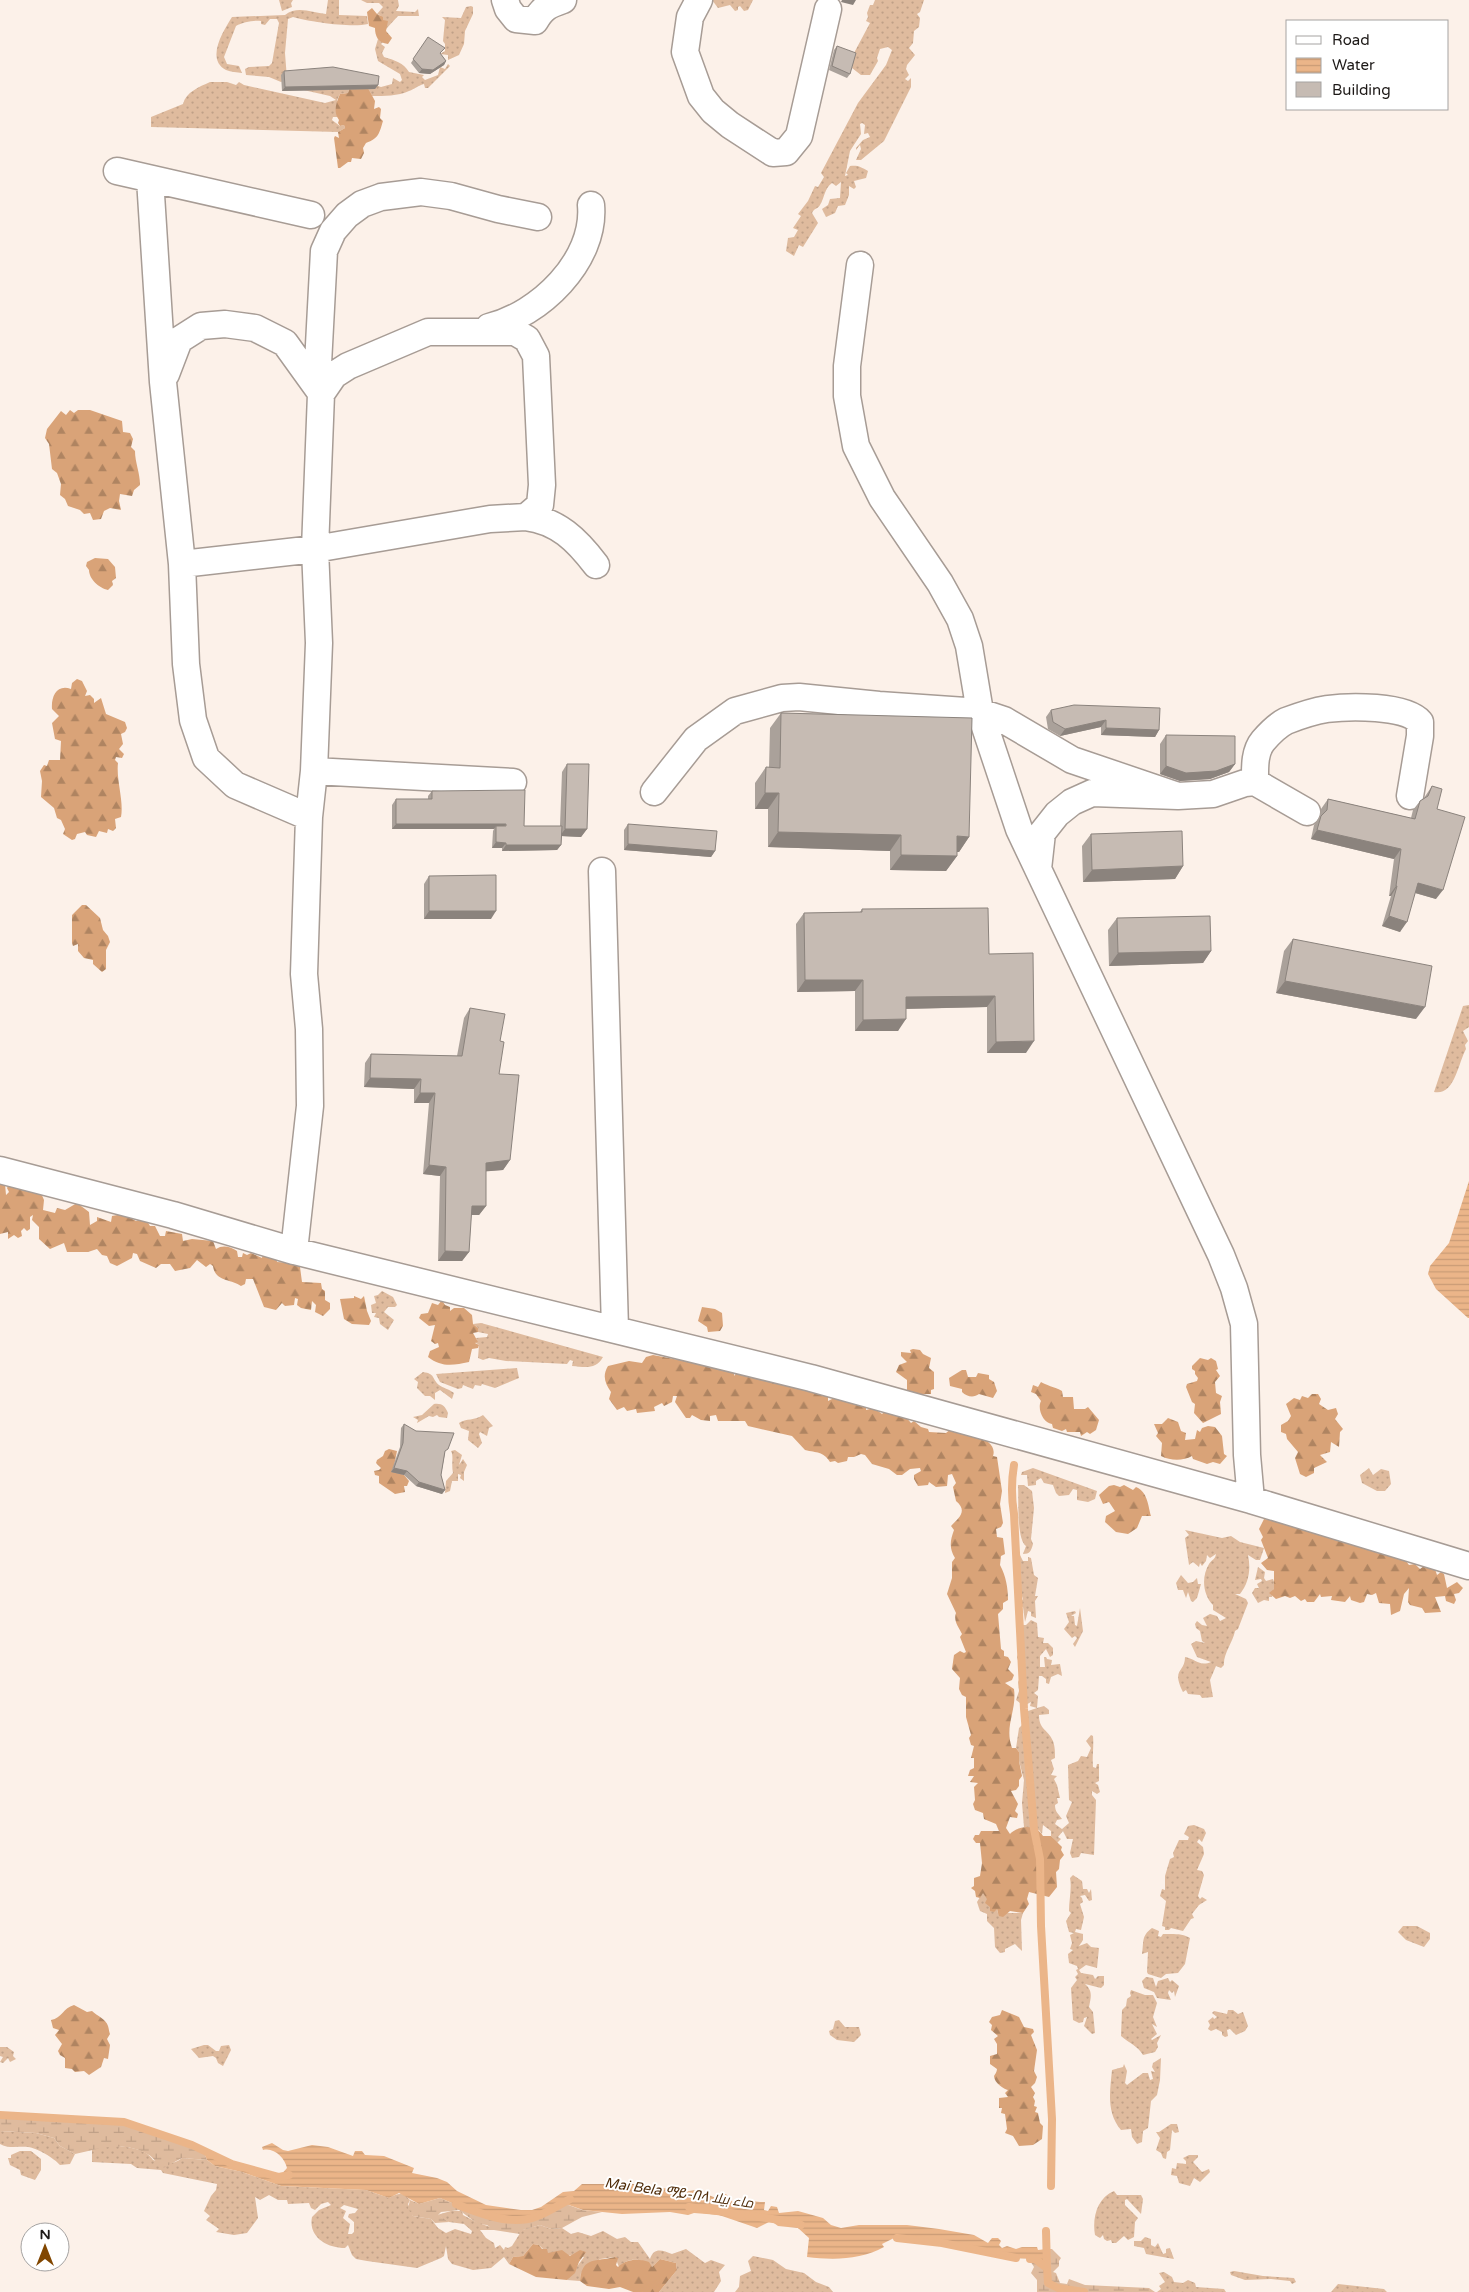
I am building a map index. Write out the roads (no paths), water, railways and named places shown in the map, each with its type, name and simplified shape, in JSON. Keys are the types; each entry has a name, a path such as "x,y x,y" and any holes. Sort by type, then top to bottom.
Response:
{"street":[{"path":"504,0 508,10 516,19 535,21 542,9 551,3 563,0"},
{"path":"699,0 690,17 685,52 701,96 730,125 773,153 786,152 799,136 828,9"},
{"path":"117,171 311,215 332,216 354,211"},
{"path":"150,179 163,382 182,564 186,664 193,720 206,758 235,785 309,818"},
{"path":"324,251 333,231 354,211 362,204 381,197 421,192 451,196 498,209 538,217"},
{"path":"469,332 502,324 528,310 546,297 566,277 586,241 591,205"},
{"path":"294,1251 310,1106 309,1030 304,974 309,818 314,771 319,643 315,549 321,394 318,364 324,251 320,232 311,215"},
{"path":"860,265 847,366 847,396 856,446 882,498 940,583 960,619 969,646 980,712 1020,830 1221,1255 1234,1288 1244,1324 1247,1455 1251,1500"},
{"path":"163,382 179,340 201,326 225,324 255,328 285,343 318,364 348,366"},
{"path":"321,394 334,375 348,366 428,332 516,332 527,339 536,356 542,485 540,505 526,517"},
{"path":"285,343 321,394"},
{"path":"182,564 315,549 490,519 526,517 543,519 557,526 570,536 596,565"},
{"path":"654,792 696,739 735,711 782,698 799,697 980,712 1004,720 1072,760 1178,796"},
{"path":"1255,782 1255,764 1262,742 1284,722 1327,709 1378,709 1406,712 1415,716 1420,722 1420,736 1410,796"},
{"path":"314,771 513,782"},
{"path":"1038,870 1042,834 1057,814 1072,802 1092,793 1178,796 1213,794 1245,783 1255,782 1306,812"},
{"path":"602,871 615,1329"},
{"path":"0,1170 173,1215 294,1251 420,1284 615,1329 811,1378 1251,1500 1469,1566"}],"water":[{"path":"1469,1181 1468,1318 1436,1289 1428,1274 1430,1266 1449,1243"},
{"path":"272,2143 288,2151 312,2145 328,2147 353,2156 355,2151 362,2151 365,2155 384,2156 414,2168 412,2173 447,2182 457,2191 486,2205 532,2210 541,2207 563,2192 574,2191 582,2184 644,2184 683,2192 696,2190 716,2198 726,2194 734,2204 743,2200 765,2202 764,2210 768,2211 771,2206 777,2207 779,2213 798,2211 823,2218 831,2225 841,2228 859,2225 907,2225 974,2235 988,2243 992,2238 998,2238 1001,2241 999,2245 1002,2248 1007,2246 1016,2249 1037,2247 1038,2250 1046,2249 1047,2268 1035,2259 1007,2258 942,2243 894,2238 882,2244 884,2247 856,2257 827,2259 807,2257 809,2238 798,2228 778,2226 771,2221 757,2228 719,2215 694,2213 688,2215 670,2212 622,2214 583,2210 563,2203 534,2218 514,2220 474,2212 440,2198 419,2204 399,2193 389,2198 366,2190 281,2186 242,2172 215,2166 207,2160 203,2150 232,2164 279,2177 287,2168 284,2161 275,2152 263,2150 262,2147"}],"waterway":[{"path":"1014,1465 1012,1495 1024,1709 1034,1829 1040,1859 1041,1926 1052,2119 1051,2186"},
{"name":"Mai Bela ማይ-በላ ماء بيلا","path":"0,2115 124,2122 192,2145 232,2164 279,2177 289,2175"},
{"name":"Mai Bela ማይ-በላ ماء بيلا","path":"456,2204 495,2217 516,2220 539,2215 570,2199"},
{"name":"Mai Bela ማይ-በላ ماء بيلا","path":"689,2207 794,2222 801,2225"},
{"path":"1046,2231 1047,2268"},
{"name":"Mai Bela ማይ-በላ ماء بيلا","path":"897,2238 942,2243 1016,2258"},
{"name":"Mai Bela ማይ-በላ ماء بيلا","path":"1030,2259 1035,2259 1047,2268 1048,2283 1058,2288 1084,2292"}]}
